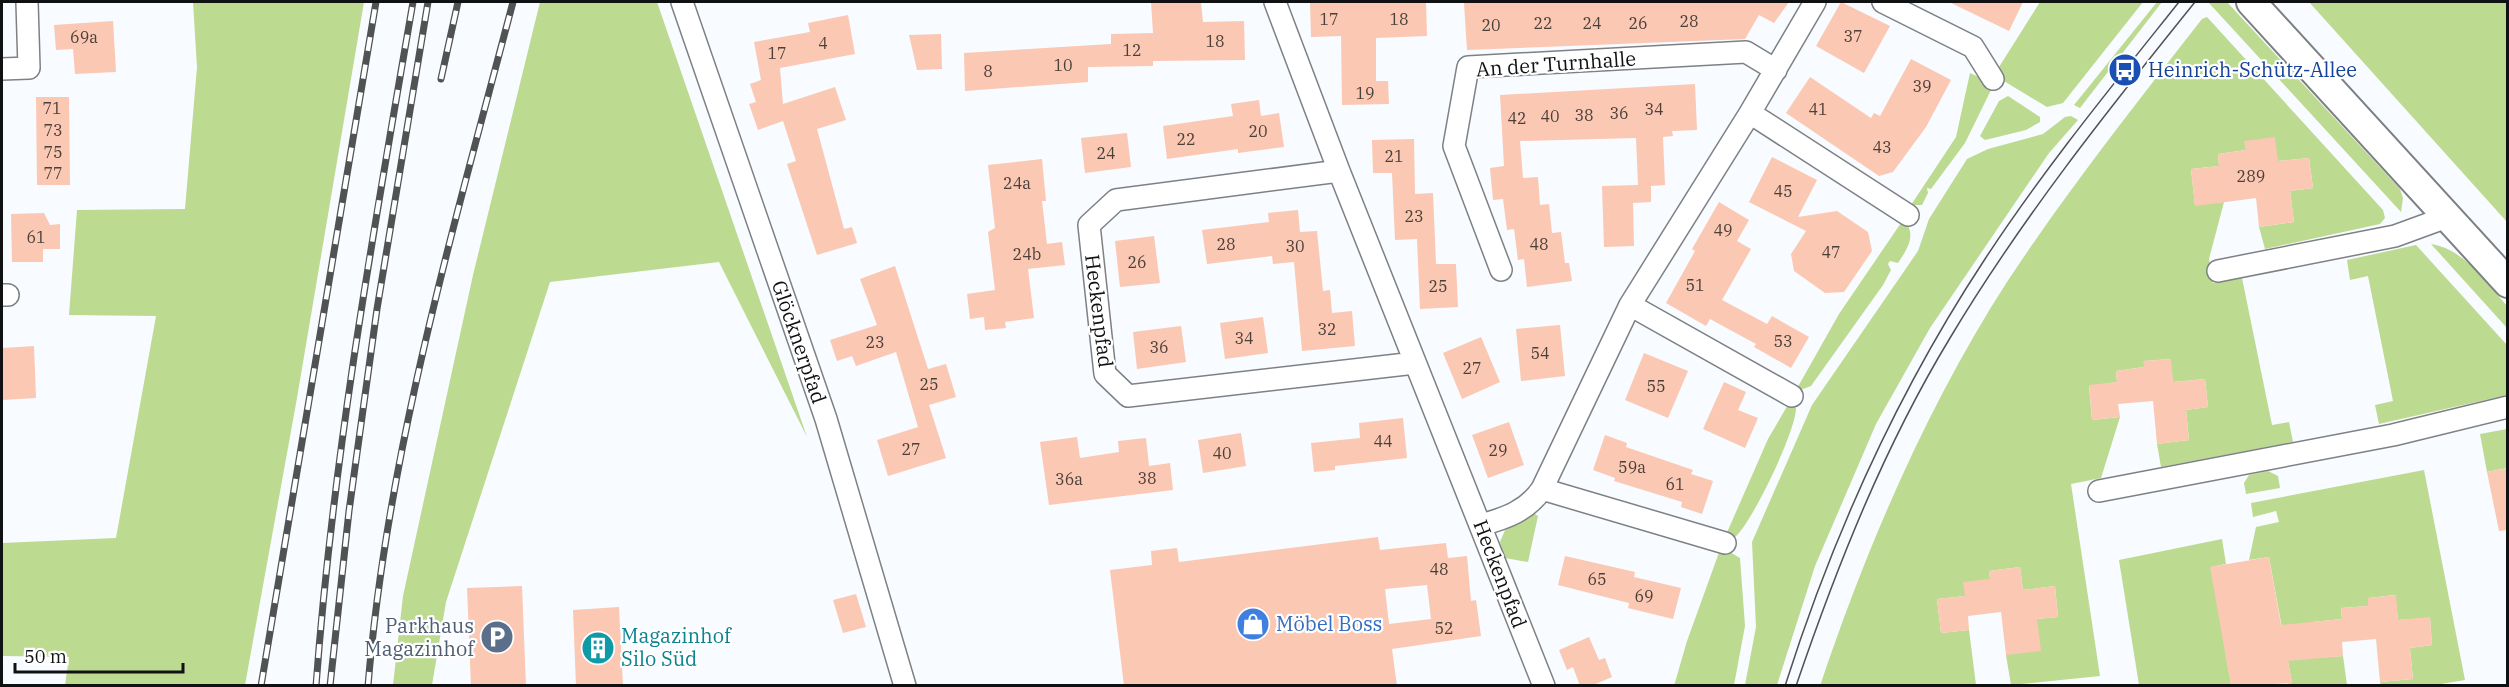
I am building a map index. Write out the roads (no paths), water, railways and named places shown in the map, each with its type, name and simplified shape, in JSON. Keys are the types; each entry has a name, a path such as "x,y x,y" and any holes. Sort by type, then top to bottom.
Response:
{"main road":[{"path":"2251,2 2508,283"}],"street":[{"path":"2,69 29,68 27,2"},
{"name":"Glöcknerpfad","path":"682,2 826,419 905,686"},
{"name":"Heckenpfad","path":"1275,2 1339,171 1544,686"},
{"path":"1481,525 1507,518 1532,504 1542,489 1630,304 1750,113 1815,2"},
{"path":"1883,2 1973,46 1993,79"},
{"name":"An der Turnhalle","path":"1501,270 1454,146 1468,67 1746,52 1776,70"},
{"path":"1750,113 1908,215"},
{"name":"Heckenpfad","path":"1339,171 1116,200 1089,225 1105,374 1128,396 1415,363"},
{"path":"2218,271 2395,236 2447,217"},
{"path":"1630,304 1792,396"},
{"path":"2099,491 2393,435 2508,406"},
{"path":"1542,489 1725,543"}],"tram line":[{"path":"1785,686 1824,574 1870,465 1896,412 1953,309 2031,193 2079,128 2179,2"},
{"path":"1796,686 1845,552 1883,464 1926,379 2006,250 2098,124 2195,2"}],"railway":[{"path":"261,686 376,2"},
{"path":"316,686 323,600 356,342 413,2"},
{"path":"330,686 349,511 377,309 428,2"},
{"path":"441,79 458,2"},
{"path":"368,686 377,599 390,512 407,427 446,256 513,2"}],"place":[{"name":"Heinrich-Schütz-Allee","path":"2125,70"},
{"name":"Möbel Boss","path":"1253,624"},
{"name":"Parkhaus Magazinhof","path":"497,637"},
{"name":"Magazinhof Silo Süd","path":"598,648"}]}
